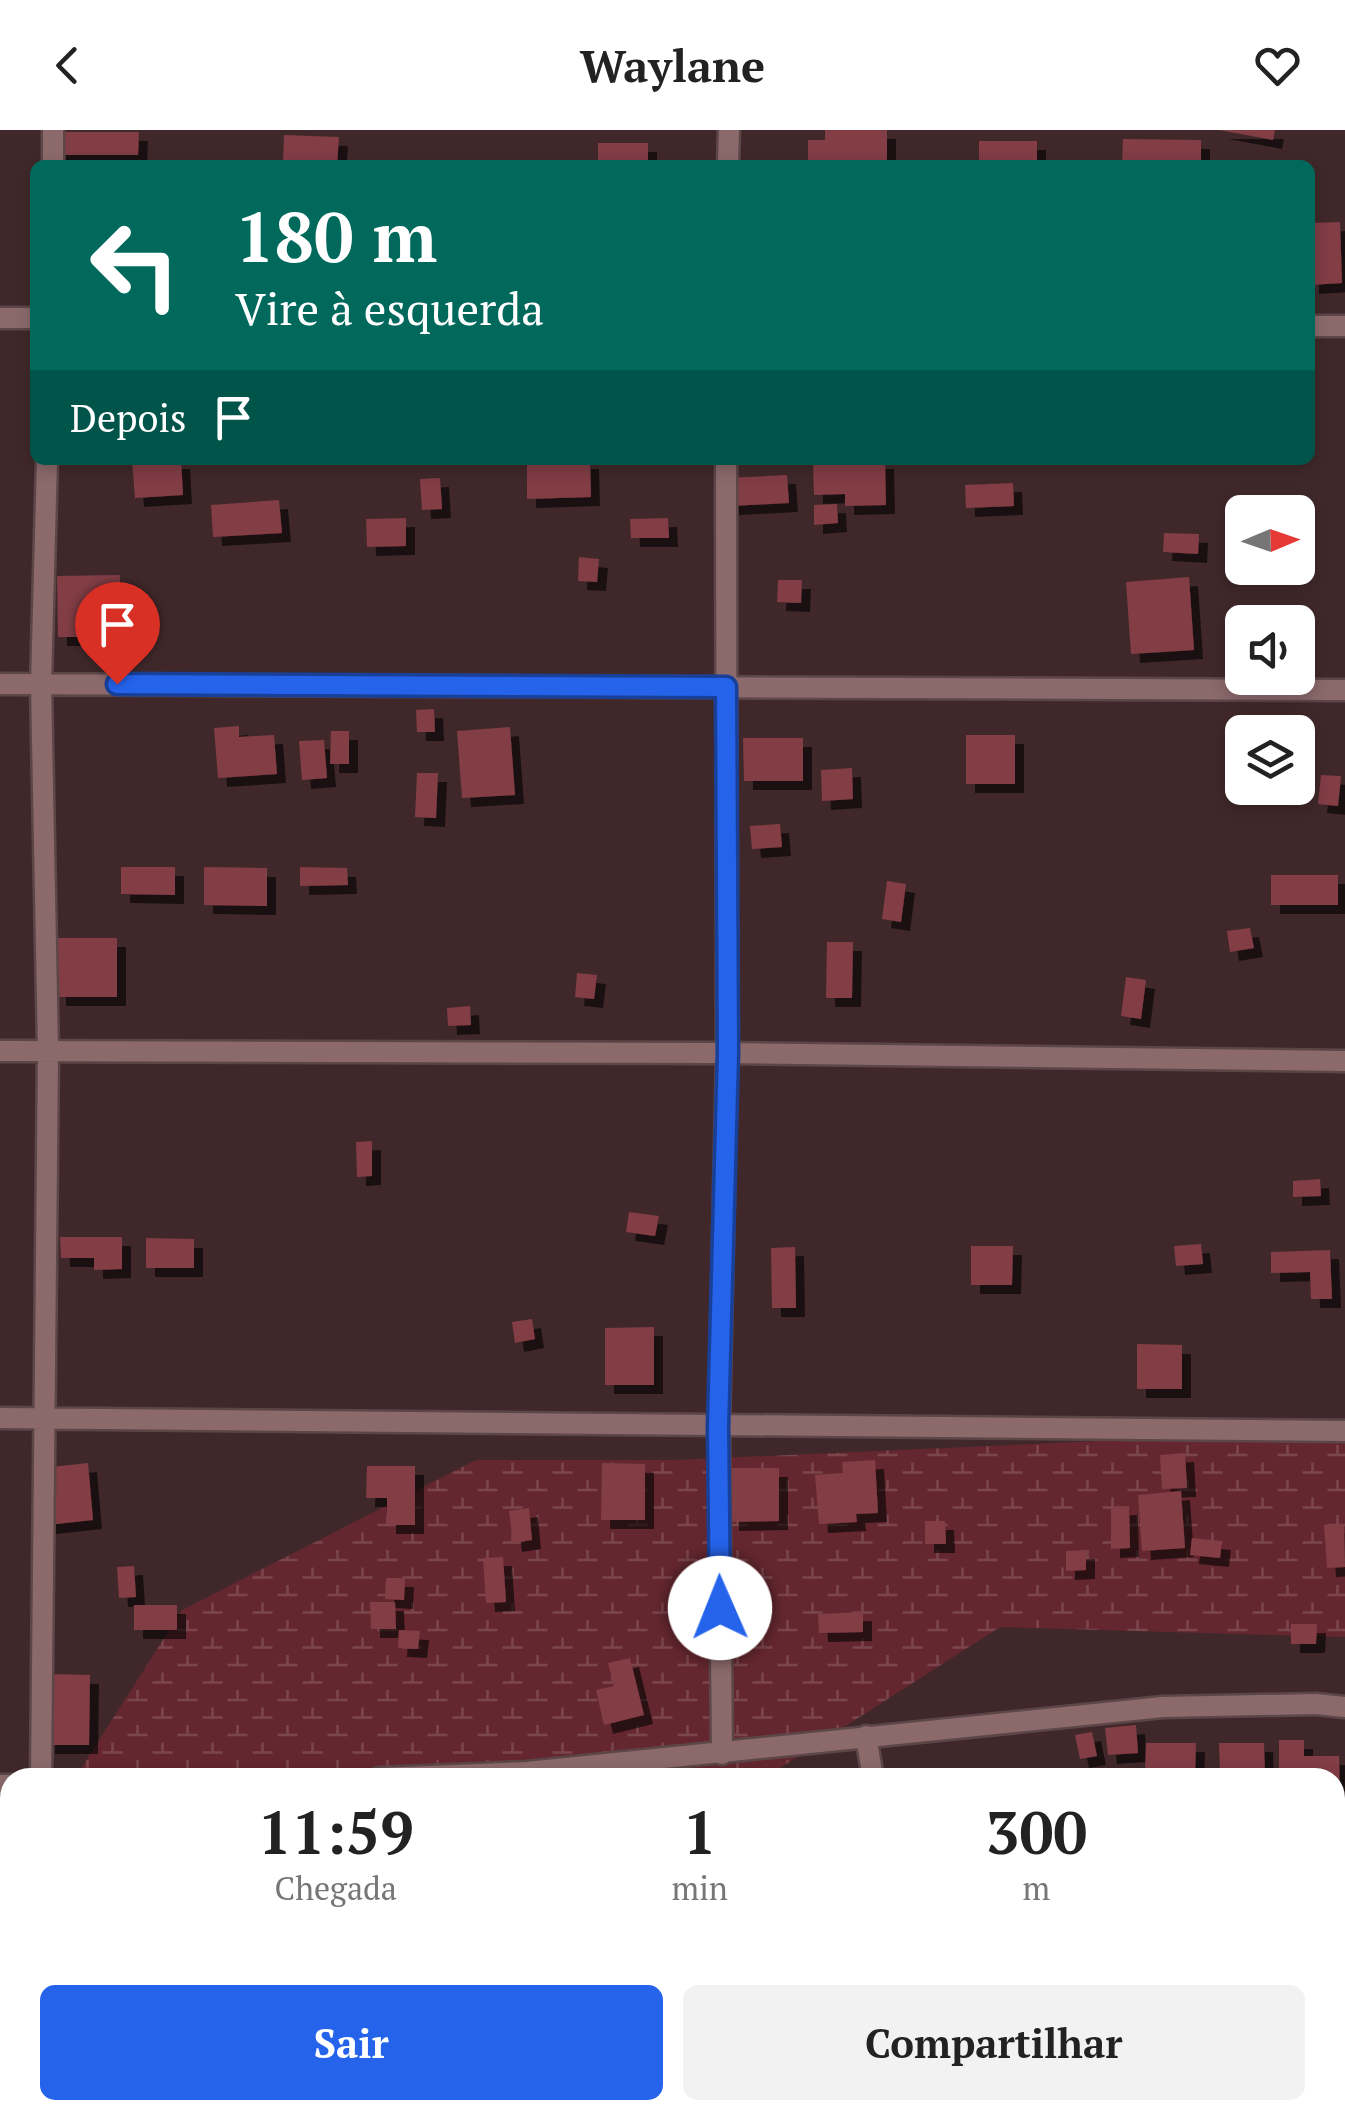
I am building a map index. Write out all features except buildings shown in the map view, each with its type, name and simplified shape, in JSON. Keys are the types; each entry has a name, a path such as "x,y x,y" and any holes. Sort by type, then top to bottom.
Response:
{"street":[{"path":"53,130 53,160"},
{"path":"728,160 729,130"},
{"path":"0,318 30,318"},
{"path":"1315,326 1345,326"},
{"path":"42,1768 48,1052 41,684 47,465"},
{"path":"722,1754 718,1427 728,1052 726,465"},
{"path":"0,684 1345,690"},
{"path":"0,1050 728,1052 1345,1061"},
{"path":"0,1418 1345,1431"},
{"path":"593,1768 1164,1707 1345,1707"},
{"path":"866,1736 871,1768"}],"green space":[{"path":"1345,1430 1345,1637 1000,1627 780,1768 81,1768 182,1610 476,1460 676,1460"}],"route":[{"path":"117,684 726,687 728,1052 718,1427 720,1608"}]}
